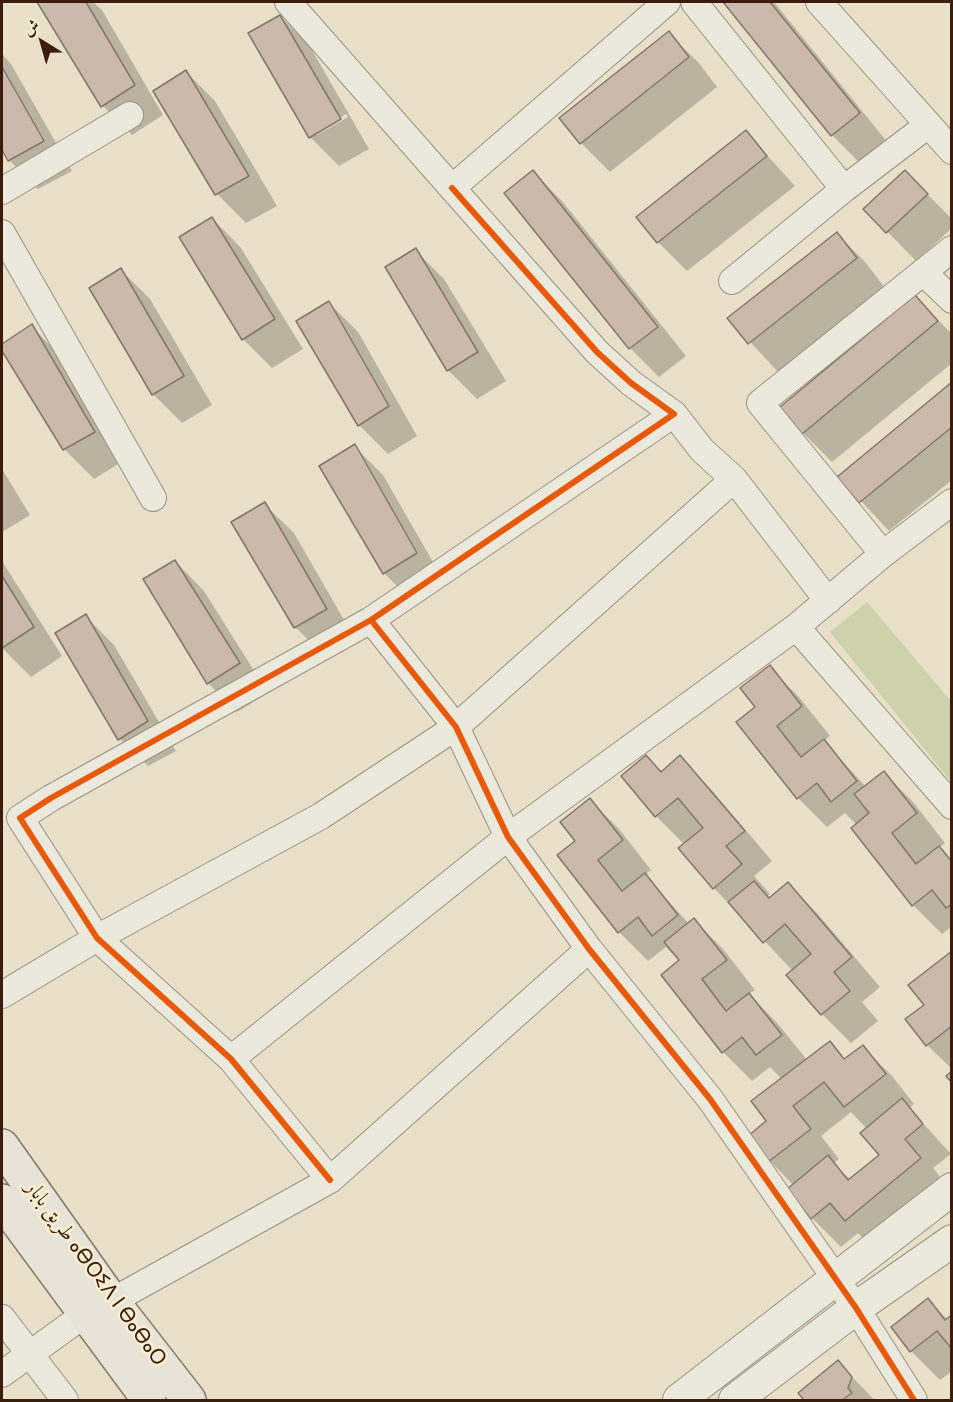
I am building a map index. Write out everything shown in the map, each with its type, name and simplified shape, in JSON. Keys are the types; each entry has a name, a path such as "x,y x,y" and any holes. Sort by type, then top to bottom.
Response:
{"main road":[{"name":"طريق بابار ⴰⴱⵔⵉⴷ ⵏ ⴱⴰⴱⴰⵔ","path":"2,1146 112,1300 189,1401"},
{"name":"طريق بابار ⴰⴱⵔⵉⴷ ⵏ ⴱⴰⴱⴰⵔ","path":"2,1201 149,1401"}],"street":[{"path":"288,2 597,352 631,383 674,414 702,450 734,479 828,601"},
{"path":"694,2 844,189"},
{"path":"819,2 951,151"},
{"path":"452,188 658,4"},
{"path":"2,191 130,116"},
{"path":"732,281 844,189 928,125"},
{"path":"2,233 153,498"},
{"path":"883,554 760,403 951,249"},
{"path":"923,272 951,300"},
{"path":"330,1179 231,1059 97,938 20,818 51,798 371,620 674,414"},
{"path":"2,995 97,938 321,816 456,727 734,479"},
{"path":"231,1059 508,837 796,627 883,554 951,502"},
{"path":"371,620 456,727 508,837 589,949 710,1100 856,1308 914,1401"},
{"path":"796,627 951,806"},
{"path":"112,1300 330,1179 589,949"},
{"path":"679,1401 951,1189"},
{"path":"735,1401 856,1308 951,1241"},
{"path":"2,1374 84,1315"},
{"path":"2,1318 64,1401"}],"green space":[{"path":"867,602 951,701 951,782 830,632"}],"building":[{"path":"37,2 86,2 135,85 101,107"},
{"path":"723,2 770,2 860,113 831,136"},
{"path":"280,15 341,119 309,138 248,33"},
{"path":"669,31 689,57 580,144 559,118"},
{"path":"2,67 44,141 8,161 2,150"},
{"path":"186,70 249,176 215,195 153,91"},
{"path":"746,130 767,156 657,243 636,217"},
{"path":"533,170 658,327 629,349 504,193"},
{"path":"905,170 928,194 886,233 863,209"},
{"path":"212,217 275,319 242,340 179,237"},
{"path":"837,232 857,258 748,344 727,318"},
{"path":"416,248 478,352 447,371 385,267"},
{"path":"121,268 184,376 152,395 89,288"},
{"path":"915,295 938,321 802,434 780,407"},
{"path":"329,301 389,406 358,426 296,321"},
{"path":"32,324 95,432 63,450 2,351 2,344"},
{"path":"952,382 952,427 859,503 837,477"},
{"path":"355,444 417,553 383,574 319,466"},
{"path":"265,502 327,609 294,628 231,522"},
{"path":"175,560 240,663 207,684 143,579"},
{"path":"2,576 34,627 2,648"},
{"path":"86,614 148,721 118,740 55,633"},
{"path":"770,665 802,706 777,726 801,757 824,739 857,781 831,802 817,783 797,799 736,722 755,707 740,688"},
{"path":"646,755 661,772 680,755 745,831 726,846 742,864 713,889 678,848 703,828 678,798 655,817 621,776"},
{"path":"884,771 917,813 892,833 916,864 939,846 952,862 952,904 946,908 932,890 912,906 851,828 869,813 854,794"},
{"path":"590,798 623,840 598,860 622,891 645,873 678,915 652,936 638,917 618,933 557,855 575,841 560,822"},
{"path":"754,881 769,898 788,882 852,957 834,972 850,991 821,1015 786,975 811,954 785,924 763,943 728,902"},
{"path":"694,918 727,960 702,979 726,1011 749,993 782,1035 756,1055 742,1037 722,1053 661,975 679,960 664,942"},
{"path":"952,951 952,1026 926,1046 905,1019 924,1005 908,985"},
{"path":"830,1041 844,1059 863,1045 886,1074 844,1107 824,1082 793,1106 811,1129 768,1162 748,1136 766,1121 751,1101"},
{"path":"952,1071 952,1083 946,1076"},
{"path":"902,1098 923,1124 905,1139 921,1158 845,1221 830,1203 811,1219 787,1189 828,1155 848,1180 879,1155 860,1133"},
{"path":"928,1298 945,1320 952,1315 952,1349 937,1331 910,1352 891,1327"},
{"path":"838,1360 852,1377 848,1388 852,1393 842,1400 804,1400 798,1393"}],"cycle path":[{"path":"330,1180 231,1059 97,938 20,818 51,798 371,620 674,414 631,383 597,352 452,188"},
{"path":"371,620 456,727 508,837 589,949 710,1099 856,1308 914,1400"}]}
